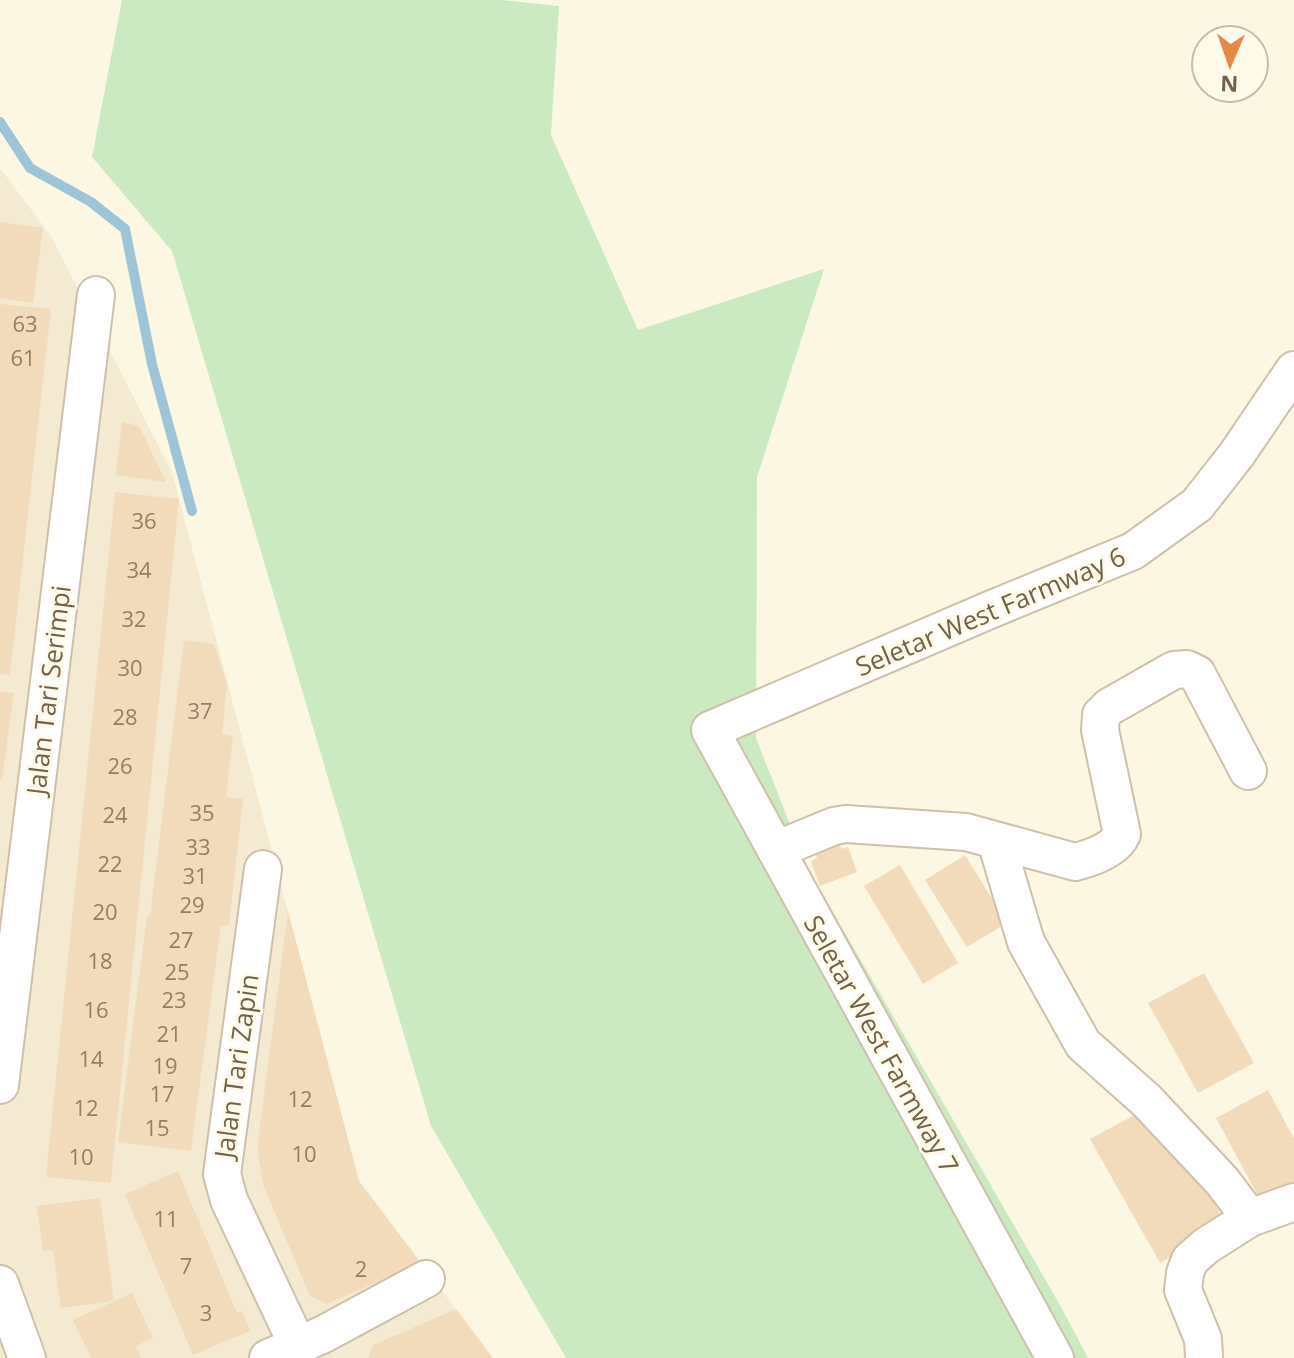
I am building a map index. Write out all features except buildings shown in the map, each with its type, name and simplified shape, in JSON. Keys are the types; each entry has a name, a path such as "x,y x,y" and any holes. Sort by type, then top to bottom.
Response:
{"street":[{"name":"Jalan Tari Serimpi","path":"0,1085 96,295"},
{"name":"Seletar West Farmway 6","path":"710,730 1133,551 1197,505 1237,454 1294,370"},
{"path":"776,850 846,824 966,832 1075,862 1086,860 1118,842 1122,834 1100,730 1101,715 1109,707 1174,670 1187,669 1197,674 1248,771"},
{"name":"Seletar West Farmway 7","path":"710,730 1055,1358"},
{"path":"996,841 1026,942 1083,1044 1147,1101 1222,1181 1250,1218"},
{"name":"Jalan Tari Zapin","path":"263,869 222,1174 229,1200 304,1349"},
{"path":"1204,1358 1203,1339 1183,1290 1190,1260 1250,1218 1294,1202"},
{"path":"304,1349 426,1279"},
{"path":"0,1284 27,1358"}],"shaded area":[{"path":"0,168 51,236 172,472 359,1181 493,1358 0,1358"}],"green space":[{"path":"122,0 501,0 559,6 551,135 638,330 824,269 757,477 756,738 807,867 1088,1358 566,1358 431,1126 172,251 92,157"}],"waterway":[{"path":"0,122 30,168 91,202 125,229 152,364 192,511"}]}
